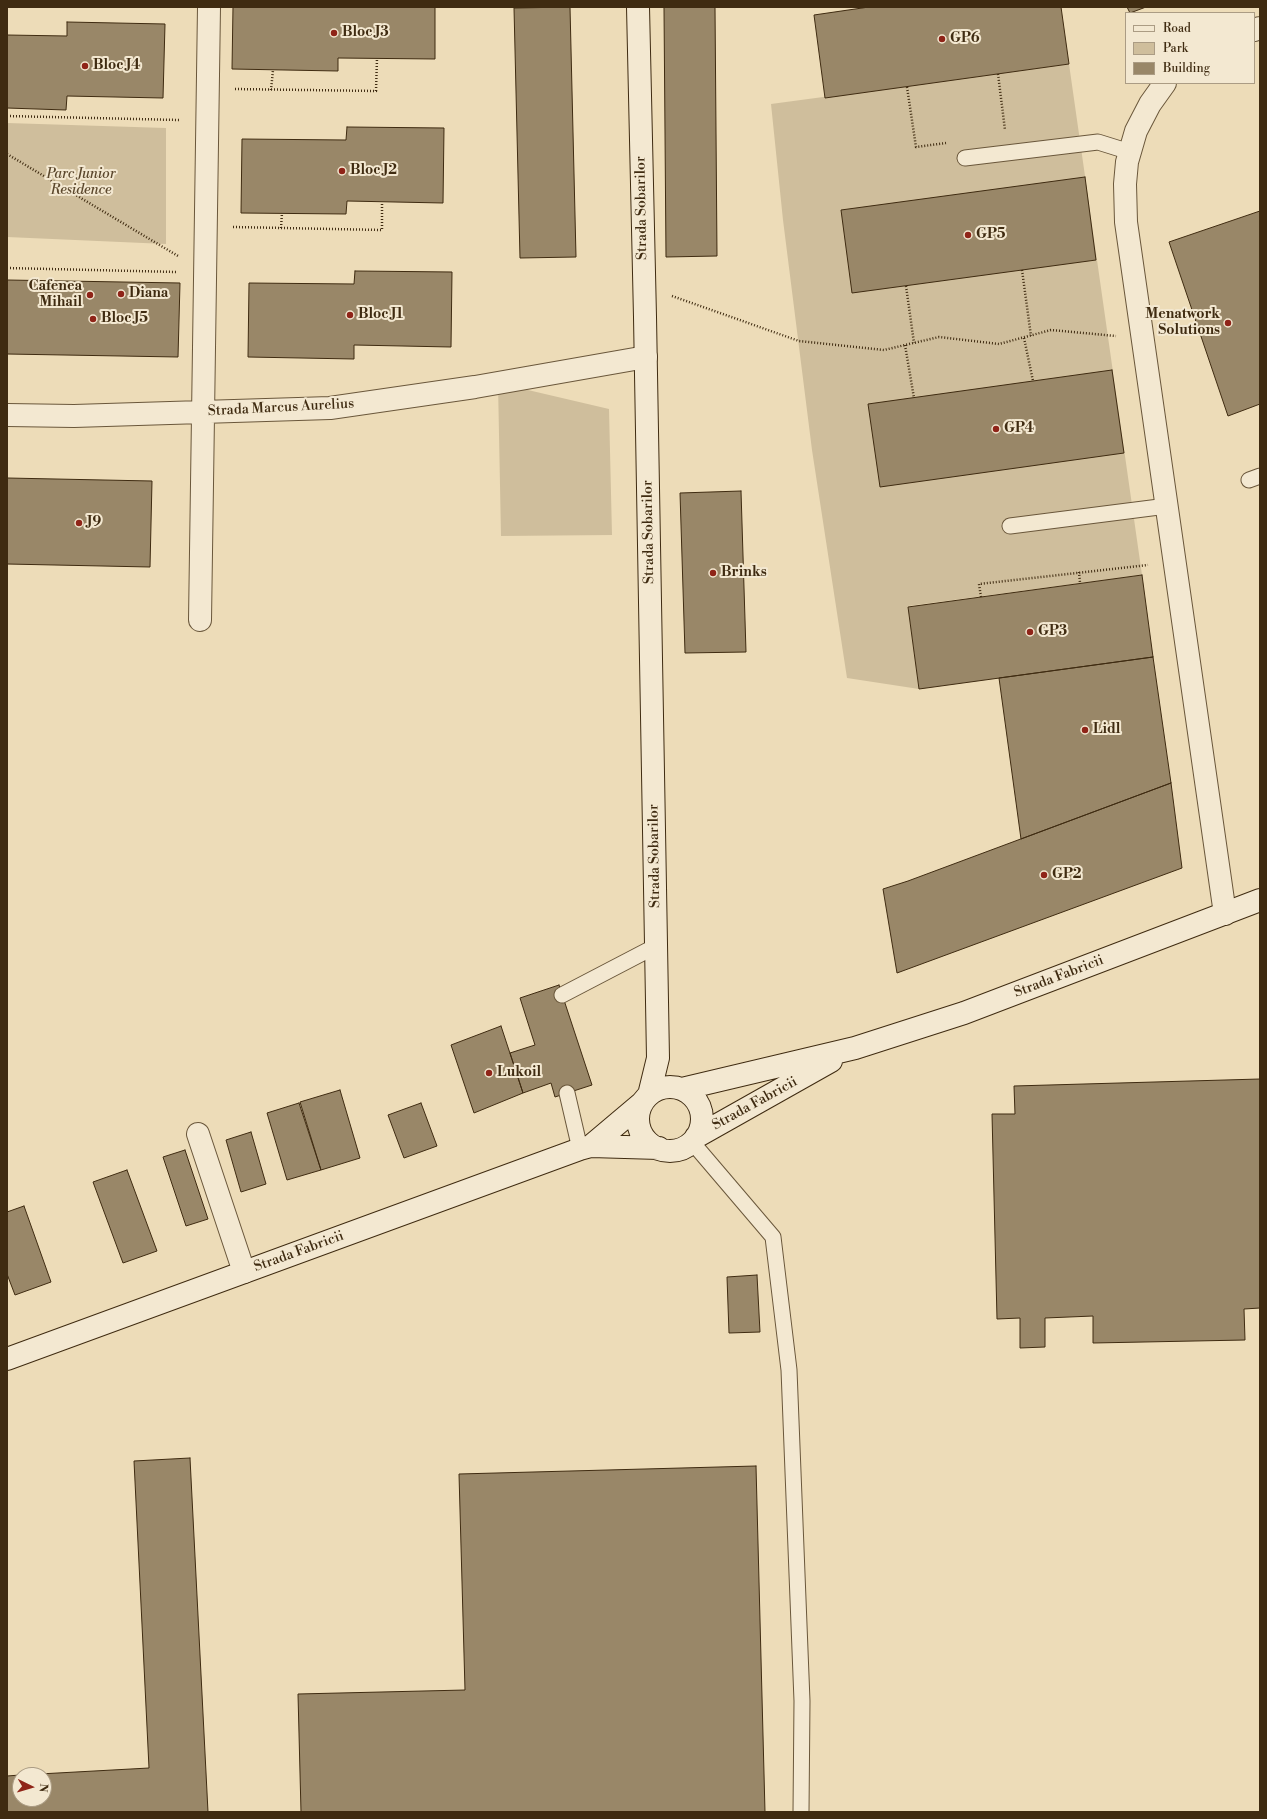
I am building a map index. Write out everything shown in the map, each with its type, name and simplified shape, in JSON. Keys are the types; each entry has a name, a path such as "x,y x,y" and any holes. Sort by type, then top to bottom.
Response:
{"street":[{"path":"200,620 209,7"},
{"name":"Strada Sobarilor","path":"638,7 646,357 658,1058 660,1094"},
{"path":"1164,84 1150,104 1136,131 1127,162 1125,184 1126,222 1225,914"},
{"name":"Strada Marcus Aurelius","path":"7,415 74,416 330,408 475,387 646,357"},
{"name":"Strada Fabricii","path":"7,1359 585,1147 660,1094 855,1048 964,1013 1260,900"},
{"name":"Strada Fabricii","path":"694,1139 855,1048"},
{"path":"660,1094 692,1095 699,1104 702,1115 701,1126 694,1139 685,1147 677,1150 659,1148 649,1143 643,1134 639,1124 639,1114 660,1094"},
{"path":"198,1134 244,1272"},
{"name":"Strada Fabricii","path":"585,1147 659,1148"}],"lane":[{"path":"965,158 1098,142 1130,152"},
{"path":"1010,526 1167,506"},
{"path":"562,994 656,946"},
{"path":"567,1093 585,1147"},
{"path":"694,1139 772,1237 789,1370 802,1702 801,1812"}],"path":[{"path":"208,89 376,91 377,58"},
{"path":"271,90 273,70"},
{"path":"998,74 1006,135"},
{"path":"907,86 916,147 953,142"},
{"path":"7,116 208,120"},
{"path":"7,154 206,272"},
{"path":"206,226 382,230 382,202"},
{"path":"281,228 282,213"},
{"path":"7,268 206,272"},
{"path":"1022,270 1031,336"},
{"path":"644,286 799,341 884,350 939,337 999,344 1051,330 1113,336 1142,334"},
{"path":"906,286 914,343"},
{"path":"1024,338 1033,381"},
{"path":"905,345 914,398"},
{"path":"981,597 979,584 1175,562"},
{"path":"1079,572 1080,583"}],"green space":[{"path":"1069,64 1142,575 908,606 919,689 847,678 812,450 783,220 771,104"},
{"name":"Parc Junior Residence","path":"7,123 166,128 166,244 7,237"},
{"path":"498,383 609,409 612,535 501,536"}],"building":[{"name":"Bloc J3","path":"233,7 435,7 435,59 338,58 338,71 232,69"},
{"path":"570,7 576,257 520,258 514,8"},
{"path":"664,7 715,7 717,256 666,257"},
{"name":"GP6","path":"869,7 1061,7 1069,64 825,98 814,15"},
{"path":"1127,7 1146,7 1133,12 1130,12"},
{"name":"Bloc J4","path":"67,22 165,24 163,98 67,96 66,110 7,108 7,35 67,36"},
{"name":"Bloc J2","path":"347,127 444,128 443,203 347,201 346,214 241,213 242,139 346,140"},
{"name":"GP5","path":"1085,177 1096,260 852,293 841,210"},
{"name":"Menatwork Solutions","path":"1260,211 1260,404 1228,416 1169,242"},
{"name":"Bloc J1","path":"355,271 452,272 451,347 354,345 354,359 248,357 249,283 354,284"},
{"name":"Bloc J5","path":"7,280 180,283 178,357 7,354"},
{"name":"GP4","path":"1112,370 1124,453 880,487 868,404"},
{"name":"J9","path":"7,478 152,481 150,567 7,564"},
{"name":"Brinks","path":"741,491 746,652 685,653 680,493"},
{"name":"GP3","path":"1142,575 1153,657 919,689 908,607"},
{"name":"Lidl","path":"1153,657 1171,783 1021,839 999,678"},
{"name":"GP2","path":"1171,783 1182,868 897,973 883,889"},
{"path":"559,985 592,1085 555,1097 551,1083 523,1093 510,1053 535,1045 520,998"},
{"name":"Lukoil","path":"501,1026 523,1093 474,1113 451,1045"},
{"path":"1260,1079 1260,1308 1244,1309 1245,1340 1093,1343 1093,1316 1045,1318 1045,1347 1020,1348 1020,1318 997,1319 992,1114 1015,1114 1014,1086"},
{"path":"340,1090 360,1158 321,1170 300,1102"},
{"path":"299,1103 321,1170 287,1180 267,1113"},
{"path":"421,1103 437,1146 404,1158 388,1115"},
{"path":"251,1132 266,1184 241,1192 226,1140"},
{"path":"185,1150 208,1219 186,1226 163,1157"},
{"path":"127,1170 157,1251 123,1263 93,1182"},
{"path":"24,1206 51,1282 15,1295 7,1274 7,1212"},
{"path":"757,1275 760,1332 729,1333 727,1277"},
{"path":"190,1458 208,1812 7,1812 7,1776 12,1776 12,1807 52,1807 52,1773 149,1768 134,1461"},
{"path":"756,1466 765,1812 301,1812 298,1694 465,1690 459,1474"}],"place":[{"name":"Bloc J3","path":"334,33"},
{"name":"GP6","path":"942,39"},
{"name":"Bloc J4","path":"85,66"},
{"name":"Bloc J2","path":"342,171"},
{"name":"GP5","path":"968,235"},
{"name":"Diana","path":"121,294"},
{"name":"Cafenea Mihail","path":"90,295"},
{"name":"Bloc J1","path":"350,315"},
{"name":"Bloc J5","path":"93,319"},
{"name":"Menatwork Solutions","path":"1228,323"},
{"name":"GP4","path":"996,429"},
{"name":"J9","path":"79,523"},
{"name":"Brinks","path":"713,573"},
{"name":"GP3","path":"1030,632"},
{"name":"Lidl","path":"1085,730"},
{"name":"GP2","path":"1044,875"},
{"name":"Lukoil","path":"489,1073"}]}
